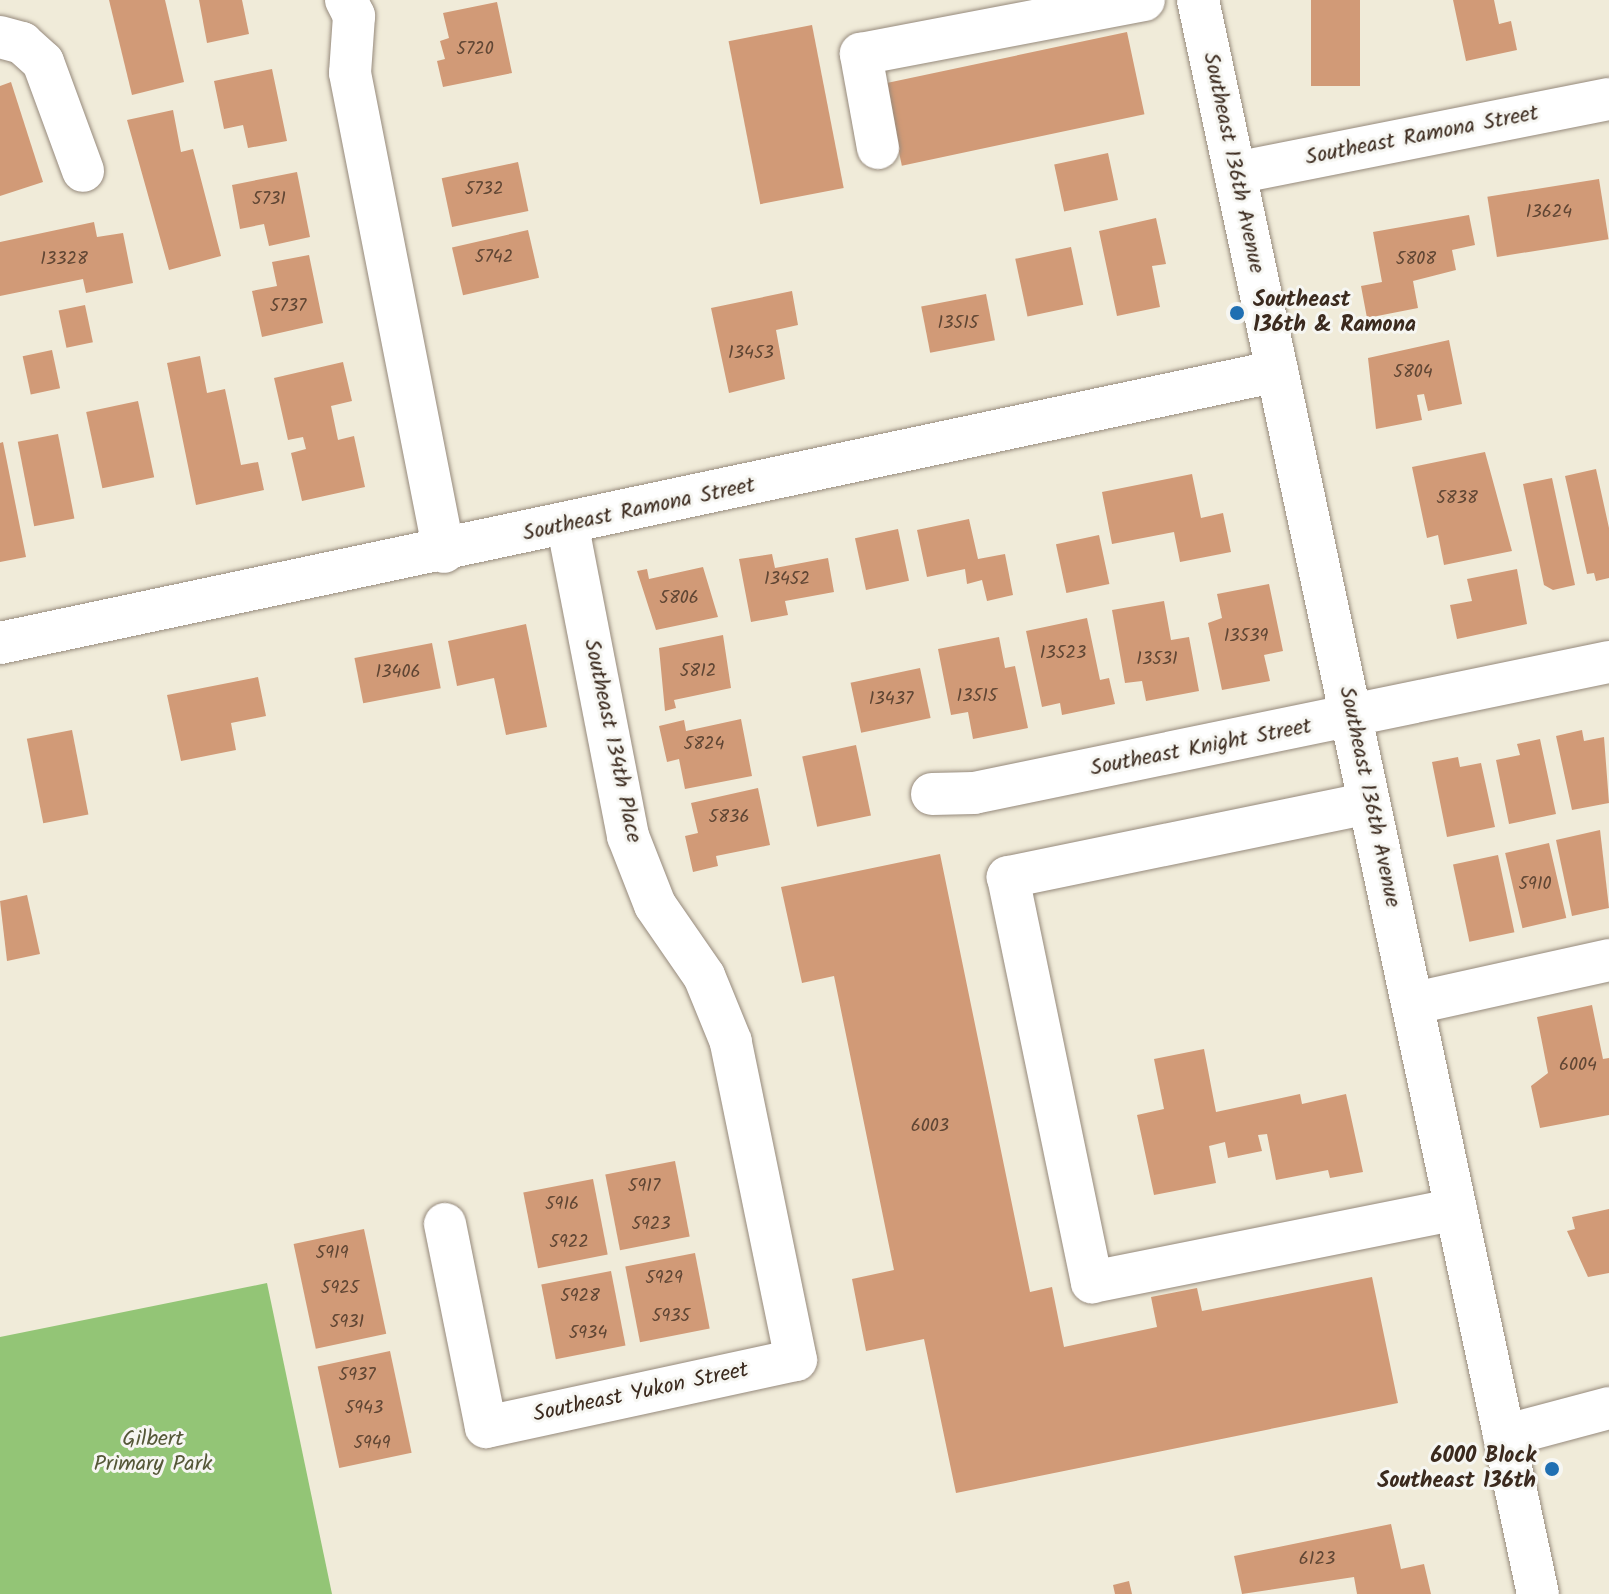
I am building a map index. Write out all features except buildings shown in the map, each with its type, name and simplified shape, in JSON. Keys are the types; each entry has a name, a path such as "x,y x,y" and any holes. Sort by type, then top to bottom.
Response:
{"street":[{"path":"878,148 861,54 1144,0"},
{"name":"Southeast 136th Avenue","path":"1198,0 1369,803 1415,1003 1538,1594"},
{"path":"350,8 350,73 444,552"},
{"path":"0,37 22,43 43,62 83,171"},
{"name":"Southeast Ramona Street","path":"1235,173 1609,99"},
{"name":"Southeast Ramona Street","path":"0,643 568,526 1277,371"},
{"name":"Southeast 134th Place","path":"568,526 628,836 655,905 704,976 731,1042 796,1360"},
{"name":"Southeast Knight Street","path":"932,794 974,793 1351,718 1609,662"},
{"path":"1369,803 1008,877 1092,1282 1456,1209"},
{"path":"1415,1003 1609,960"},
{"name":"Southeast Yukon Street","path":"445,1224 486,1427 796,1360"},
{"path":"1504,1436 1609,1408"}],"green space":[{"name":"Gilbert Primary Park","path":"267,1283 332,1594 0,1594 0,1337"}],"place":[{"name":"Southeast 136th & Ramona","path":"1237,313"},
{"name":"6000 Block Southeast 136th","path":"1552,1469"}]}
